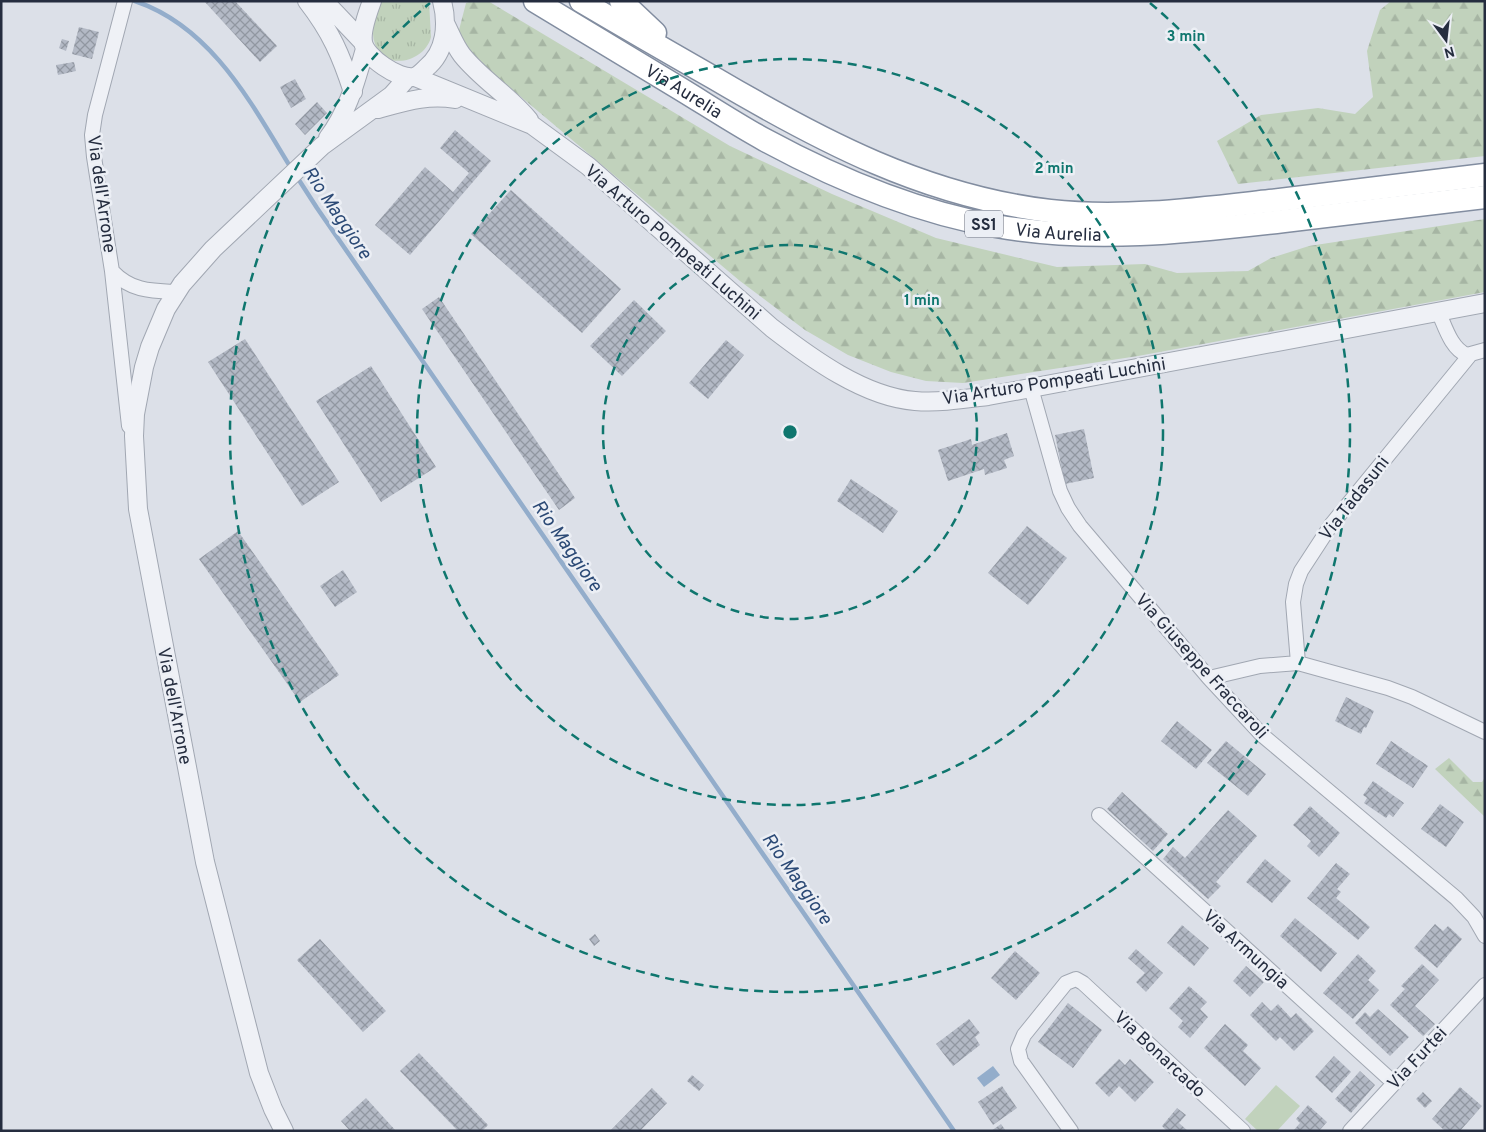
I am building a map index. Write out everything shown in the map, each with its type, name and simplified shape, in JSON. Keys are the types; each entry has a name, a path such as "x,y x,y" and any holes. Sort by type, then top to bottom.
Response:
{"highway":[{"name":"Via Aurelia","path":"535,1 765,140 828,171 890,197 973,222 1020,230 1079,235 1146,235 1218,229 1485,197"},
{"name":"Via Aurelia","path":"581,1 740,94 837,146 898,173 981,198 1052,211 1121,213 1184,210 1485,175"},
{"path":"621,1 656,34 726,78 740,94"}],"street":[{"path":"307,1 333,38 345,66 353,92"},
{"path":"324,1 364,45"},
{"path":"319,149 335,128 353,92 364,45 365,27 372,1"},
{"name":"Via dell'Arrone","path":"123,8 92,127 94,157 112,271 138,509 205,862 259,1073 272,1109 284,1131"},
{"path":"136,478 134,424 142,375 157,327 176,292 213,250 319,149 392,95 412,77 430,66 442,44 445,10"},
{"name":"Via Arturo Pompeati Luchini","path":"445,10 463,56 519,108 532,125"},
{"name":"Via Arturo Pompeati Luchini","path":"364,45 374,59 385,66 487,105 532,125 588,166 772,328 801,350 839,374 889,396 913,401 964,399 1485,302"},
{"name":"Via Arturo Pompeati Luchini","path":"370,111 415,99 434,97 487,105"},
{"name":"Via dell'Arrone","path":"112,271 123,282 136,288 159,292 176,292"},
{"path":"1438,311 1454,344 1462,352 1470,355 1485,350"},
{"name":"Via Tadasuni","path":"1298,663 1293,602 1296,584 1302,571 1331,525 1470,355"},
{"name":"Via Giuseppe Fraccaroli","path":"1031,388 1060,491 1080,526 1209,678 1262,735 1464,905 1474,917 1485,936"},
{"path":"1209,678 1260,666 1298,663 1388,688 1485,732"},
{"name":"Via Armungia","path":"1099,815 1394,1083"},
{"name":"Via Bonarcado","path":"1071,1131 1021,1061 1018,1049 1026,1032 1066,983 1076,979 1083,983 1243,1131"},
{"name":"Via Furtei","path":"1350,1131 1485,985"}],"green space":[{"path":"378,1 429,1 431,37 421,53 413,58 396,61 380,53 375,44 373,34"},
{"path":"488,1 730,146 832,194 936,238 1057,267 1145,264 1177,273 1248,271 1271,258 1309,246 1485,219 1485,292 1138,356 963,383 926,381 891,372 848,355 805,330 740,281 477,60 458,34 466,3"},
{"path":"1391,1 1485,1 1485,156 1238,184 1217,141 1261,115 1318,108 1355,114 1373,97 1367,51 1380,10"},
{"path":"1449,758 1473,782 1482,782 1485,777 1485,817 1435,769"},
{"path":"1276,1085 1300,1106 1277,1131 1258,1131 1245,1119"}],"water":[{"path":"993,1066 1000,1075 984,1087 977,1078"}],"building":[{"path":"204,1 235,1 277,46 260,62"},
{"path":"79,27 99,32 92,59 72,54"},
{"path":"62,39 69,41 66,51 59,48"},
{"path":"74,62 76,71 58,75 56,65"},
{"path":"295,79 306,99 291,108 280,87"},
{"path":"317,102 327,113 305,135 295,124"},
{"path":"455,130 491,161 410,255 375,225 425,167 453,192 469,173 440,148"},
{"path":"511,190 621,289 582,333 471,234"},
{"path":"439,297 575,498 559,510 422,309"},
{"path":"634,300 666,331 622,376 590,346"},
{"path":"245,339 339,482 302,506 208,362"},
{"path":"726,340 744,355 708,399 689,383"},
{"path":"371,366 436,467 381,502 316,401"},
{"path":"1084,429 1094,478 1065,484 1055,435"},
{"path":"1007,433 1014,456 1004,460 1007,468 985,475 984,469 948,481 938,450 971,439 972,445"},
{"path":"851,479 898,511 883,533 837,501"},
{"path":"1027,526 1067,558 1028,605 988,573"},
{"path":"238,531 339,675 300,702 199,559"},
{"path":"343,570 357,592 335,607 320,586"},
{"path":"1346,697 1374,711 1361,734 1335,721"},
{"path":"1177,721 1212,750 1196,769 1161,741"},
{"path":"1226,741 1266,774 1248,796 1207,763"},
{"path":"1391,741 1428,766 1413,788 1376,764"},
{"path":"1373,781 1404,803 1393,817 1389,814 1386,818 1364,803 1367,798 1363,795"},
{"path":"1122,792 1168,834 1153,851 1107,809"},
{"path":"1440,804 1464,822 1446,847 1421,829"},
{"path":"1310,806 1340,833 1319,857 1307,846 1311,841 1293,825"},
{"path":"1228,810 1257,836 1216,882 1221,886 1208,899 1163,859 1173,847 1185,858"},
{"path":"1265,859 1291,881 1272,903 1246,882"},
{"path":"1336,863 1350,874 1337,889 1341,892 1336,898 1370,927 1358,940 1307,898"},
{"path":"1295,918 1337,953 1321,972 1280,936"},
{"path":"1435,924 1443,931 1448,926 1462,939 1437,968 1414,948"},
{"path":"1182,925 1209,948 1194,966 1167,943"},
{"path":"595,934 600,941 594,946 589,939"},
{"path":"320,939 386,1011 363,1032 297,960"},
{"path":"1136,949 1163,973 1146,992 1136,982 1145,973 1128,958"},
{"path":"1015,951 1040,973 1016,1000 991,978"},
{"path":"1358,954 1376,971 1368,980 1379,990 1353,1019 1323,993"},
{"path":"1422,964 1439,980 1415,1006 1435,1024 1423,1036 1390,1005 1405,989 1401,986"},
{"path":"1246,966 1264,982 1250,997 1233,981"},
{"path":"1189,986 1207,1002 1200,1009 1208,1017 1190,1038 1178,1027 1183,1021 1169,1008"},
{"path":"1262,1002 1271,1011 1278,1004 1291,1018 1296,1013 1314,1031 1294,1051 1280,1037 1276,1041 1250,1015"},
{"path":"1068,1003 1102,1030 1073,1068 1038,1042"},
{"path":"1378,1009 1409,1037 1390,1056 1355,1023 1365,1012 1370,1017"},
{"path":"969,1019 980,1033 975,1037 980,1045 953,1066 936,1044"},
{"path":"1225,1024 1248,1045 1243,1051 1261,1068 1245,1086 1204,1048"},
{"path":"419,1053 488,1125 482,1131 458,1131 400,1071"},
{"path":"1334,1056 1351,1072 1332,1093 1315,1077"},
{"path":"1119,1059 1125,1065 1130,1059 1154,1082 1135,1102 1119,1086 1109,1097 1095,1083"},
{"path":"1360,1071 1375,1085 1351,1113 1335,1099"},
{"path":"692,1075 704,1085 699,1091 687,1081"},
{"path":"1002,1086 1017,1108 993,1125 978,1102"},
{"path":"1460,1087 1482,1106 1460,1131 1445,1131 1432,1119"},
{"path":"652,1088 667,1103 640,1131 610,1131"},
{"path":"1423,1092 1432,1101 1425,1108 1416,1099"},
{"path":"366,1098 396,1131 350,1131 341,1121"},
{"path":"1308,1105 1327,1122 1319,1131 1293,1131 1300,1123 1296,1119"},
{"path":"1177,1108 1186,1115 1179,1123 1188,1131 1167,1131 1162,1126"},
{"path":"1001,1124 1006,1131 991,1131"}],"waterway":[{"name":"Rio Maggiore","path":"135,1 162,13 186,29 208,48 244,93 291,168"},
{"name":"Rio Maggiore","path":"297,177 954,1131"}]}
